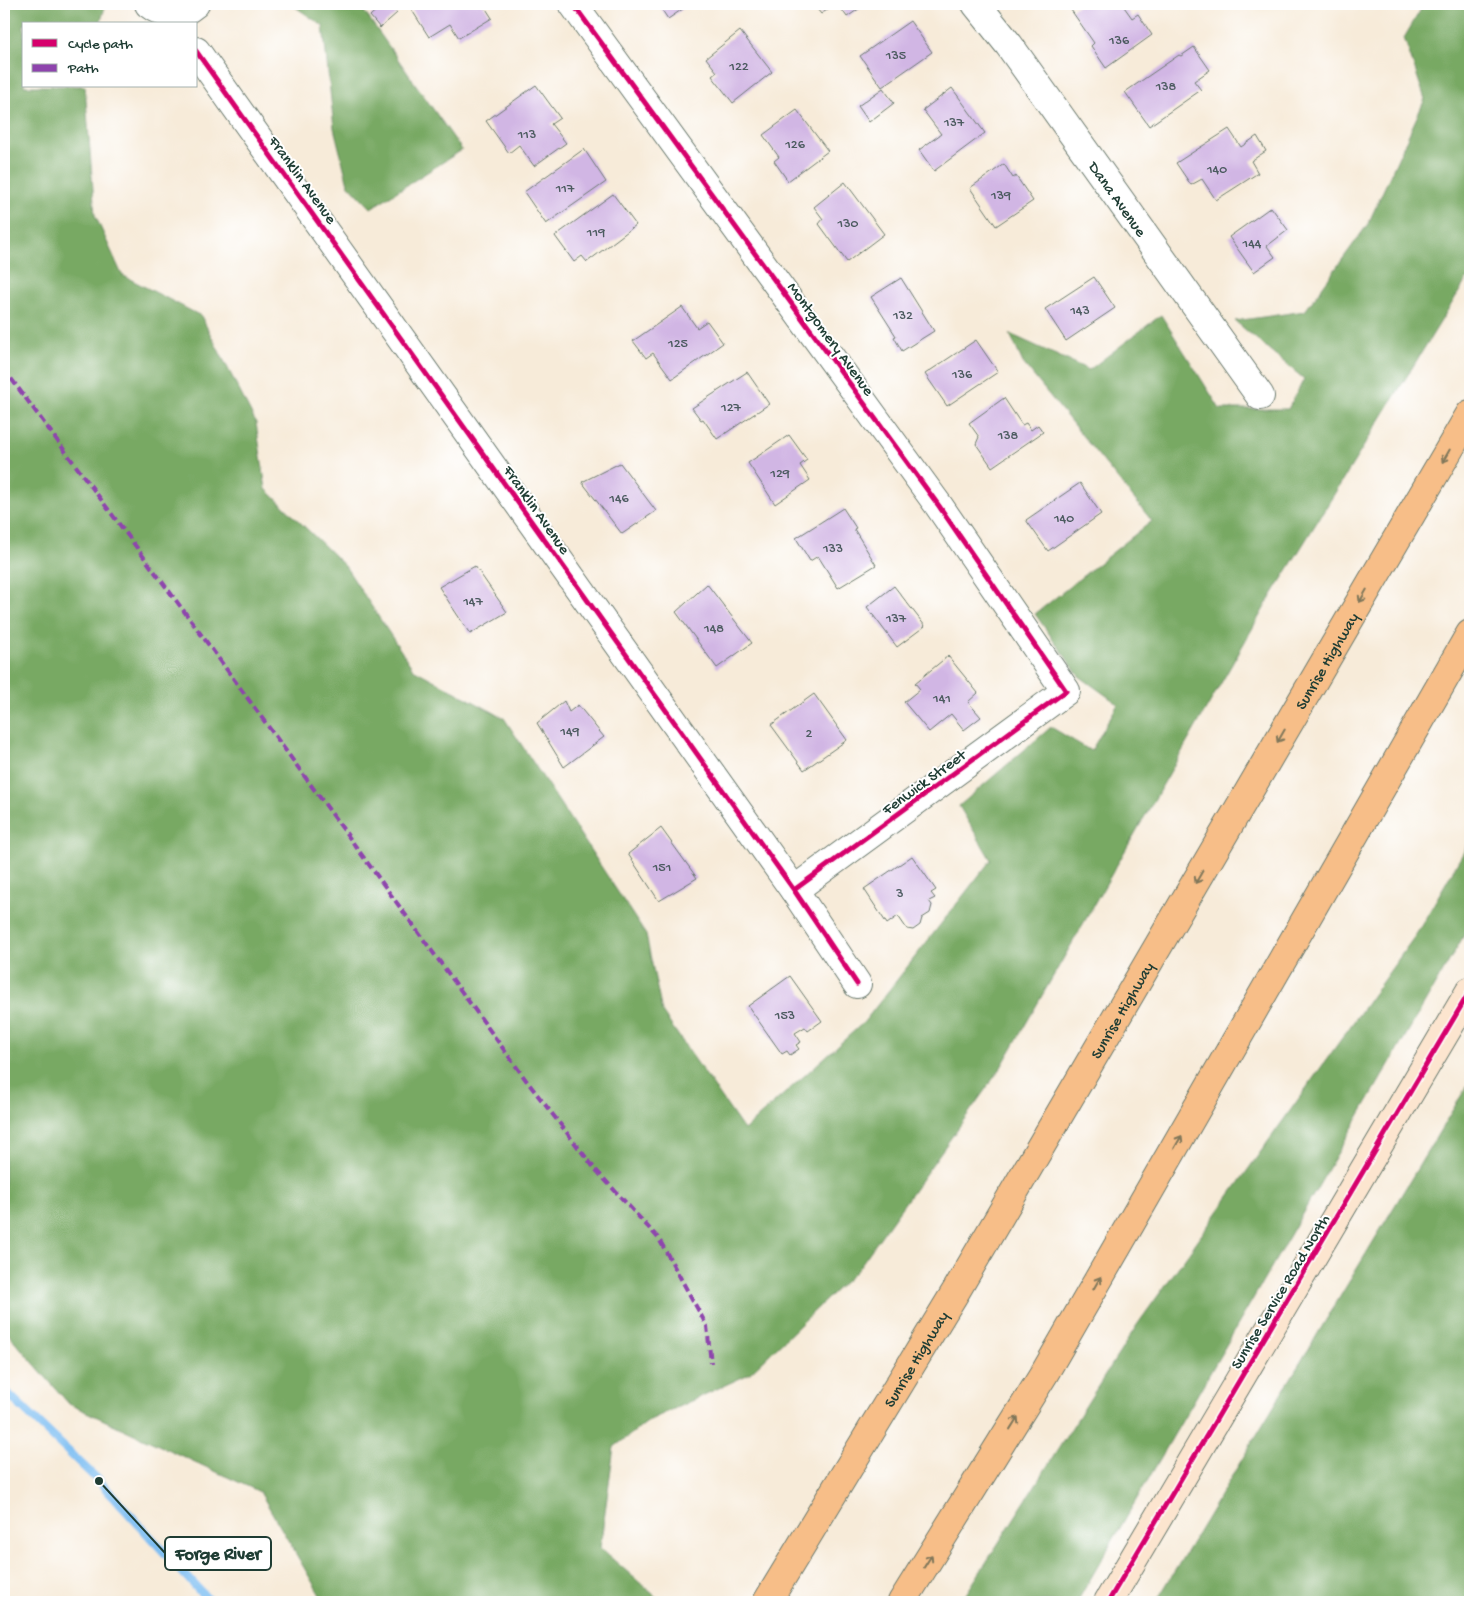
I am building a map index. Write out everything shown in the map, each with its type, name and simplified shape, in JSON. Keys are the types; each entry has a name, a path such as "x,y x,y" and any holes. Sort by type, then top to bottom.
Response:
{"highway":[{"name":"Sunrise Highway","path":"767,1602 961,1282 1470,414"},
{"path":"902,1602 1044,1374 1470,634"}],"street":[{"path":"149,4 167,14 184,14"},
{"name":"Montgomery Avenue","path":"573,4 938,506 1066,691"},
{"name":"Dana Avenue","path":"976,4 1009,45 1260,396"},
{"name":"Franklin Avenue","path":"198,55 794,890 857,984"},
{"name":"Fenwick Street","path":"794,890 1066,691"},
{"name":"Sunrise Service Road North","path":"1108,1602 1470,991"}],"green space":[{"path":"4,4 106,4 101,22 22,22 22,88 85,88 95,215 122,275 201,316 256,423 266,489 345,566 413,669 504,718 646,935 662,1012 744,1130 864,1022 991,860 959,806 1051,727 1091,751 1118,704 1079,676 1035,614 1152,521 1023,363 1010,334 1089,370 1161,315 1220,409 1288,409 1304,379 1235,321 1305,311 1368,224 1425,99 1404,38 1424,4 1470,4 1470,274 1267,603 1000,1069 857,1270 749,1374 650,1420 614,1447 600,1548 662,1602 324,1602 260,1492 69,1404 4,1329"},
{"path":"291,4 359,4 462,150 371,208 348,184 334,128 323,26"},
{"path":"1470,841 1470,925 1077,1602 961,1602 1137,1325 1417,933"},
{"path":"1470,1081 1470,1602 1156,1602"}],"building":[{"path":"383,4 389,4 397,13 380,28 370,16"},
{"path":"408,4 483,4 492,18 459,38 450,24 429,37"},
{"path":"658,4 690,4 668,19"},
{"path":"813,4 836,4 821,14"},
{"path":"838,4 866,4 847,17"},
{"path":"1080,4 1122,4 1132,18 1138,14 1152,35 1106,68 1091,46 1094,43 1071,10"},
{"path":"910,21 932,52 882,87 860,56"},
{"path":"740,31 772,72 733,103 712,76 717,72 706,58"},
{"path":"1194,47 1210,70 1194,81 1201,90 1149,126 1125,92"},
{"path":"536,85 560,118 551,124 566,143 534,166 519,145 509,153 486,121"},
{"path":"883,88 894,103 869,122 858,106"},
{"path":"952,88 985,133 934,171 919,150 941,134 923,110"},
{"path":"797,110 828,151 788,181 774,161 779,157 763,135"},
{"path":"1229,129 1241,147 1257,136 1266,151 1251,161 1258,173 1216,200 1202,179 1191,185 1176,163"},
{"path":"584,149 606,182 546,224 524,192"},
{"path":"1004,164 1013,178 1016,176 1033,201 996,226 970,188"},
{"path":"845,182 884,234 847,262 819,224 823,219 814,207"},
{"path":"613,194 636,225 587,262 582,256 574,262 555,236"},
{"path":"1271,207 1288,230 1267,246 1275,257 1254,272 1229,237"},
{"path":"1094,277 1115,308 1066,341 1045,309"},
{"path":"901,278 934,331 902,351 894,337 896,336 871,297"},
{"path":"682,307 697,328 707,321 723,343 672,379 653,353 646,358 633,341"},
{"path":"976,340 998,372 947,406 925,374"},
{"path":"747,372 769,404 717,439 703,419 701,420 692,408"},
{"path":"1004,398 1022,425 1026,423 1031,430 1038,425 1043,432 992,467 976,444 979,437 969,423"},
{"path":"789,435 807,460 800,465 810,480 775,504 748,463"},
{"path":"620,463 656,511 622,534 582,482"},
{"path":"1080,483 1101,514 1048,551 1026,520"},
{"path":"843,508 876,565 838,588 818,556 810,561 796,538"},
{"path":"475,566 507,612 470,634 439,587"},
{"path":"707,584 752,643 717,668 676,612"},
{"path":"894,586 925,626 897,647 867,607"},
{"path":"948,656 978,693 968,702 981,717 964,730 951,714 929,732 904,702 920,689 915,683"},
{"path":"814,694 847,740 804,770 771,725"},
{"path":"564,701 569,712 578,705 604,737 564,767 537,723"},
{"path":"661,828 697,878 659,901 628,854"},
{"path":"912,856 936,890 931,893 935,898 929,901 932,905 930,913 922,918 920,925 913,930 907,929 898,916 887,924 864,889"},
{"path":"790,976 822,1021 808,1031 805,1027 795,1033 801,1042 796,1045 799,1049 790,1055 787,1051 782,1054 748,1006"}],"waterway":[{"path":"4,1390 99,1481 210,1602"}],"marked path":[{"path":"4,369 192,622 526,1080 595,1169 659,1239 707,1326 711,1363"}],"cycle path":[{"path":"573,4 939,506 1066,691 794,890"},
{"path":"198,54 794,890 857,984"},
{"path":"1108,1602 1470,991"}],"place":[{"name":"Forge River","path":"99,1481"}]}
